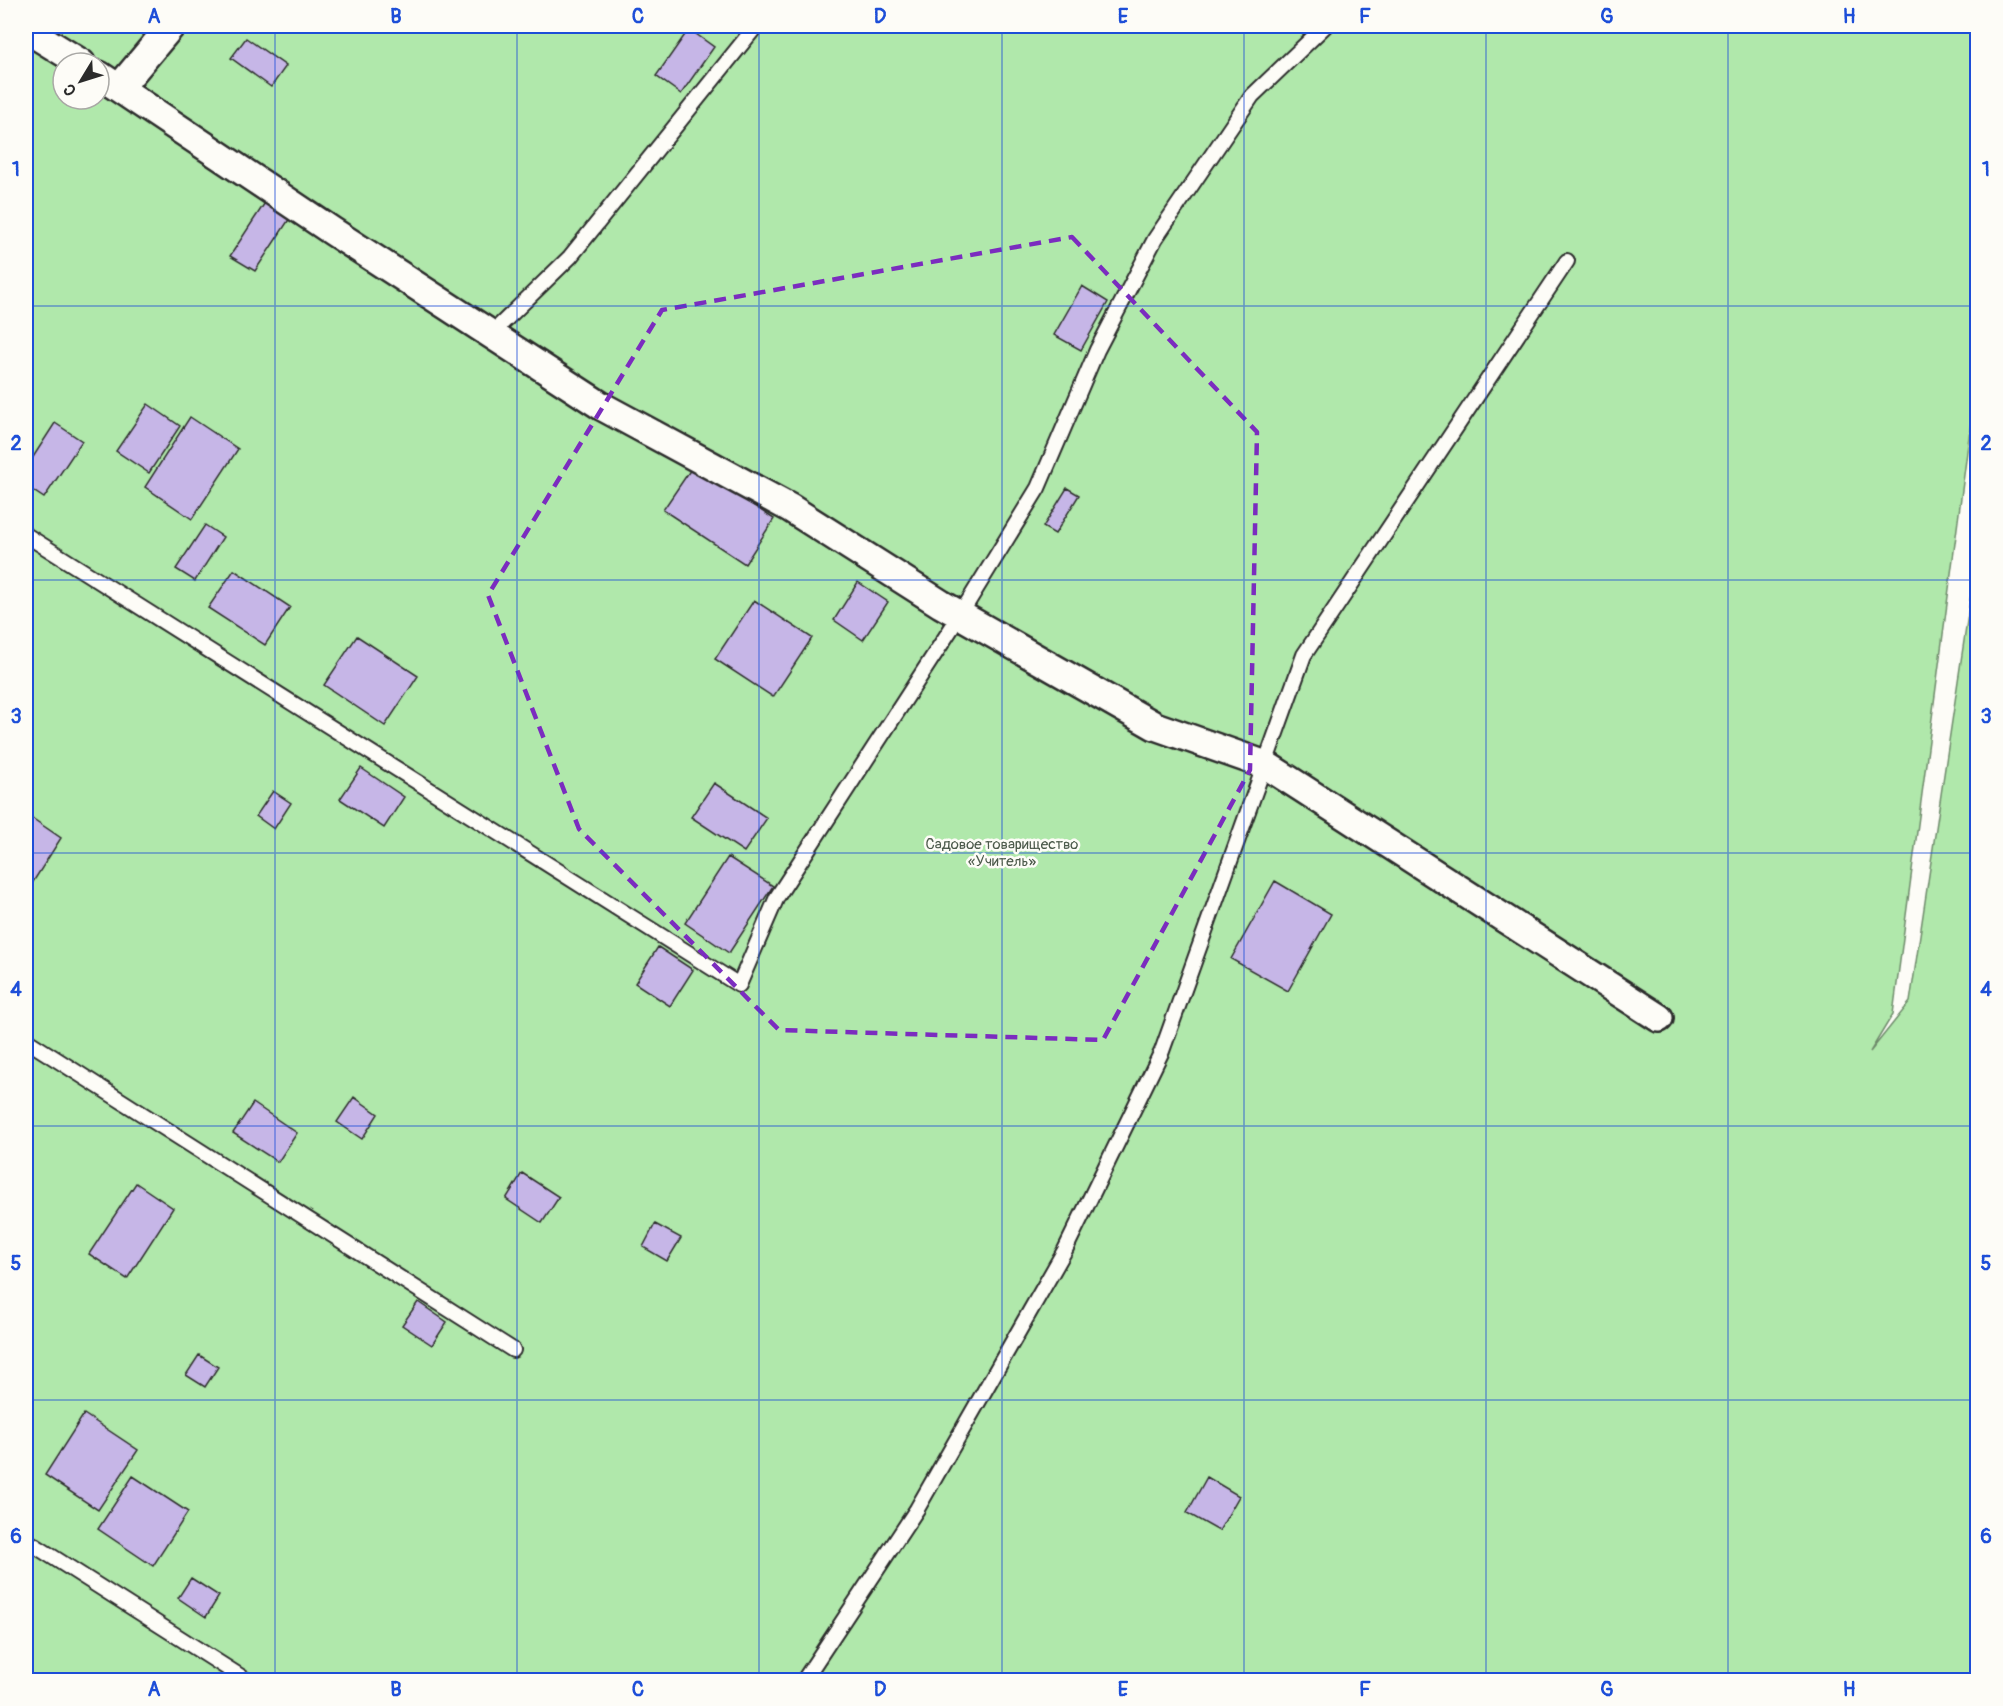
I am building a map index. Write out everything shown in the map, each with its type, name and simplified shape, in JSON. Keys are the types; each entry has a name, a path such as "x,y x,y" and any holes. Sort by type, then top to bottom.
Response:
{"street":[{"path":"111,79 171,26"},
{"path":"26,29 62,51"},
{"path":"111,82 332,231 603,407 790,508 960,615 1155,726 1266,765 1659,1018"}],"lane":[{"path":"491,334 570,257 756,26"},
{"path":"26,535 739,985 777,897 960,615 1038,488 1097,350 1155,239 1252,96 1325,26"},
{"path":"804,1680 917,1509 1065,1250 1162,1051 1304,655 1567,261"},
{"path":"26,1040 513,1350"},
{"path":"26,1540 246,1680"}],"highlighted area":[{"path":"1072,237 1257,432 1250,770 1103,1040 779,1030 579,829 488,595 662,310"}],"green space":[{"name":"Садовое товарищество «Учитель»","path":"26,26 1977,26 1977,376 1893,1014 1870,1052 1910,1002 1977,554 1977,1680 26,1680"}],"building":[{"path":"689,29 714,47 681,94 656,76"},
{"path":"246,38 286,66 271,87 231,58"},
{"path":"270,195 294,212 255,271 230,256"},
{"path":"1082,286 1108,302 1081,350 1054,335"},
{"path":"148,404 180,426 149,473 116,451"},
{"path":"190,417 238,449 192,519 145,487"},
{"path":"55,423 82,441 44,498 26,486 26,468"},
{"path":"693,466 774,519 745,564 663,510"},
{"path":"1067,488 1079,495 1055,534 1043,527"},
{"path":"205,525 223,537 195,581 176,569"},
{"path":"234,570 290,607 265,645 208,608"},
{"path":"858,582 888,602 863,640 834,620"},
{"path":"754,600 812,638 773,697 715,659"},
{"path":"357,636 418,676 385,726 324,685"},
{"path":"361,768 404,797 384,828 340,799"},
{"path":"714,783 767,818 744,852 691,817"},
{"path":"273,791 291,803 274,829 256,816"},
{"path":"26,814 61,838 26,893"},
{"path":"728,857 773,886 729,953 685,923"},
{"path":"1275,881 1331,914 1288,991 1231,959"},
{"path":"658,947 693,970 670,1006 635,983"},
{"path":"354,1097 378,1114 362,1139 337,1122"},
{"path":"253,1103 297,1133 278,1162 233,1133"},
{"path":"522,1173 559,1197 542,1223 506,1199"},
{"path":"136,1183 173,1208 127,1279 89,1254"},
{"path":"655,1224 681,1238 667,1261 643,1247"},
{"path":"418,1302 447,1322 432,1345 402,1325"},
{"path":"199,1355 218,1367 205,1387 186,1375"},
{"path":"84,1414 138,1450 98,1510 45,1475"},
{"path":"133,1476 188,1512 153,1566 98,1529"},
{"path":"1207,1477 1239,1496 1219,1531 1187,1513"},
{"path":"191,1578 219,1596 206,1617 178,1598"}]}
